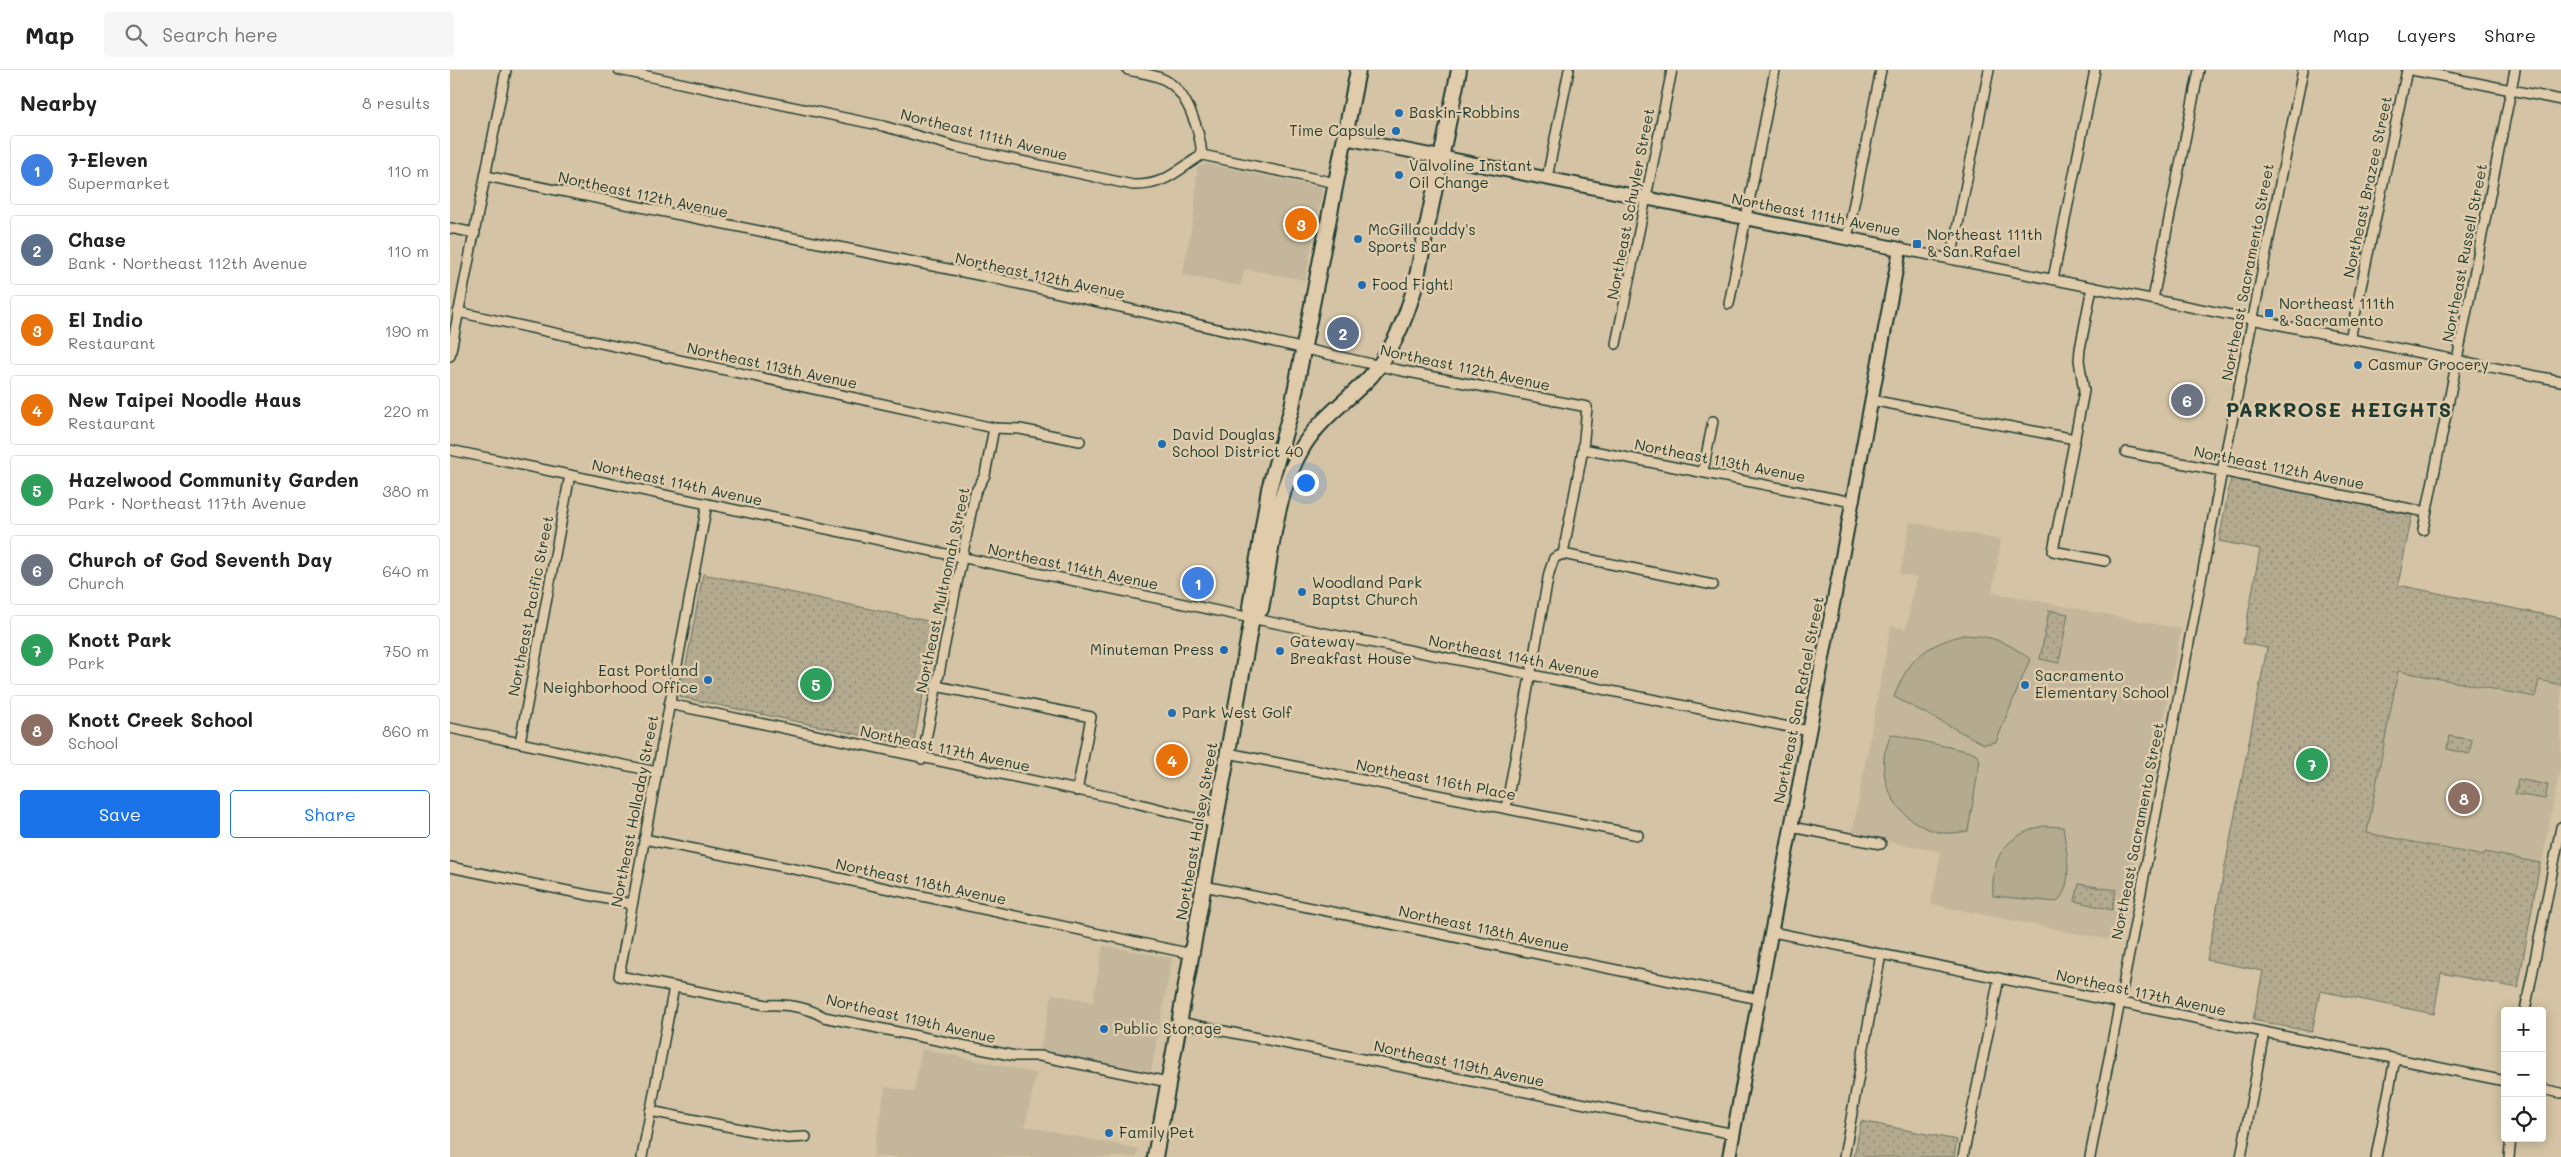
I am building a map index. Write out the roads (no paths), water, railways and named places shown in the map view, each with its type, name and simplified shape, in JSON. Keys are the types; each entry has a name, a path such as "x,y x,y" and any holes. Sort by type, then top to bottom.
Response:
{"main road":[{"name":"Northeast Halsey Street","path":"1155,1157 1252,618 1250,607 1269,489 1292,406 1358,70"},
{"path":"1252,618 1261,609 1281,498 1293,464 1317,428 1380,365 1398,333 1410,305 1459,70"}],"street":[{"path":"450,356 506,70"},
{"name":"Northeast 111th Avenue","path":"619,70 883,126 956,147 1133,185 1151,186 1165,180 1202,155"},
{"path":"1128,70 1168,81 1179,92 1188,107 1198,134 1202,155 1336,183"},
{"path":"1547,178 1569,70"},
{"name":"Northeast Schuyler Street","path":"1616,344 1672,70"},
{"path":"1729,304 1775,70"},
{"path":"1847,238 1881,70"},
{"path":"1951,259 1989,70"},
{"path":"2053,279 2095,70"},
{"path":"2153,299 2199,70"},
{"name":"Northeast Sacramento Street","path":"2090,1157 2222,471 2303,70"},
{"name":"Northeast Brazee Street","path":"2350,339 2406,70"},
{"path":"2412,70 2561,100"},
{"name":"Northeast Russell Street","path":"2423,530 2515,70"},
{"name":"Northeast 111th Avenue","path":"1345,138 2561,381"},
{"name":"Northeast 112th Avenue","path":"486,176 993,278 1303,349 1588,407 1583,449"},
{"path":"450,228 475,233"},
{"name":"Northeast San Rafael Street","path":"1729,1157 1900,249"},
{"path":"2092,287 2080,349 2084,391 2053,551 2105,561"},
{"name":"Northeast 113th Avenue","path":"458,312 994,428 1020,429 1080,441"},
{"path":"1871,400 2075,439"},
{"path":"1703,471 1713,421"},
{"name":"Northeast Multnomah Street","path":"922,759 975,493 985,475 994,428"},
{"path":"1563,554 1583,449"},
{"name":"Northeast 113th Avenue","path":"1583,449 1703,471 1852,502"},
{"name":"Northeast 114th Avenue","path":"450,450 1252,618 1809,731"},
{"name":"Northeast 112th Avenue","path":"2126,452 2426,512"},
{"name":"Northeast Pacific Street","path":"520,742 570,475"},
{"name":"Northeast Holladay Street","path":"619,976 707,504"},
{"path":"1506,808 1551,563 1557,555 1563,554 1714,585"},
{"path":"936,686 1091,717 1077,790"},
{"name":"Northeast 117th Avenue","path":"669,704 922,759 1077,790 1215,823"},
{"path":"450,728 656,772"},
{"name":"Northeast 116th Place","path":"1228,753 1638,835"},
{"path":"1792,826 1881,844"},
{"path":"2526,1007 2561,828"},
{"name":"Northeast 118th Avenue","path":"644,839 829,876 1192,954"},
{"path":"450,867 632,904"},
{"name":"Northeast 118th Avenue","path":"1204,886 1759,999"},
{"name":"Northeast 117th Avenue","path":"1772,932 2501,1081"},
{"path":"1844,1157 1881,954"},
{"name":"Northeast 119th Avenue","path":"619,976 767,1005 782,1004 813,1010 824,1017 1015,1056 1040,1056 1168,1082"},
{"path":"1963,1157 1999,978"},
{"path":"642,1157 674,987"},
{"name":"Northeast 119th Avenue","path":"1179,1022 1734,1134"},
{"path":"2241,1157 2264,1032"},
{"path":"2376,1157 2395,1059"},
{"path":"2546,1090 2561,1093"},
{"path":"650,1111 788,1138 806,1137"},
{"path":"2509,1157 2511,1142"}],"place":[{"name":"Baskin-Robbins","path":"1399,113"},
{"name":"Time Capsule","path":"1396,131"},
{"name":"Valvoline Instant Oil Change","path":"1399,175"},
{"name":"El Indio","path":"1301,224"},
{"name":"McGillacuddy's Sports Bar","path":"1358,239"},
{"name":"Northeast 111th & San Rafael","path":"1917,244"},
{"name":"Food Fight!","path":"1362,285"},
{"name":"Northeast 111th & Sacramento","path":"2269,313"},
{"name":"Chase","path":"1343,333"},
{"name":"Casmur Grocery","path":"2358,365"},
{"name":"Church of God Seventh Day","path":"2187,400"},
{"name":"David Douglas School District 40","path":"1162,444"},
{"name":"7-Eleven","path":"1198,583"},
{"name":"Woodland Park Baptst Church","path":"1302,592"},
{"name":"Minuteman Press","path":"1224,650"},
{"name":"Gateway Breakfast House","path":"1280,651"},
{"name":"East Portland Neighborhood Office","path":"708,680"},
{"name":"Hazelwood Community Garden","path":"816,684"},
{"name":"Sacramento Elementary School","path":"2025,685"},
{"name":"Park West Golf","path":"1172,713"},
{"name":"New Taipei Noodle Haus","path":"1172,760"},
{"name":"Knott Park","path":"2312,764"},
{"name":"Knott Creek School","path":"2464,798"},
{"name":"Public Storage","path":"1104,1029"},
{"name":"Family Pet","path":"1109,1133"}],"district":[{"name":"PARKROSE HEIGHTS","path":"2339,410"}]}
